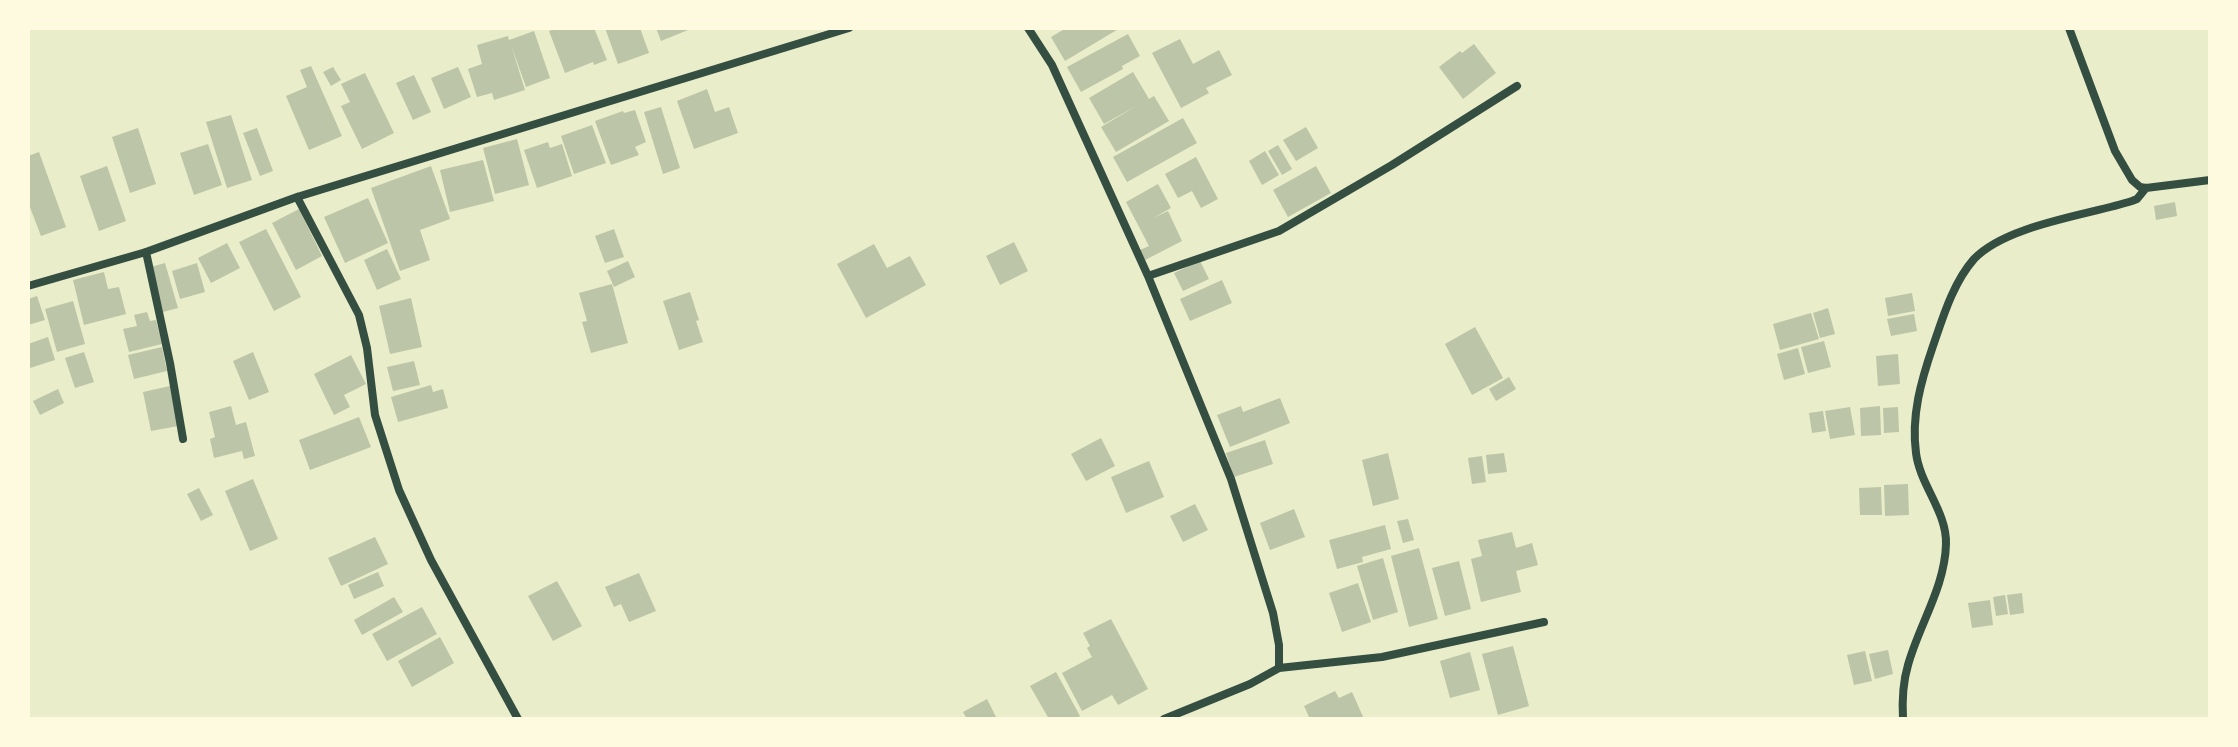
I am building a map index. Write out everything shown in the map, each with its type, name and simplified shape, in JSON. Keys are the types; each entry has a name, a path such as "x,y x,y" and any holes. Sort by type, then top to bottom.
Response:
{"street":[{"path":"28,286 146,252 297,197 849,28"},
{"path":"1028,28 1052,65 1148,276 1231,479 1273,613 1279,645 1279,668"},
{"path":"2069,28 2115,151 2132,180 2146,188 2210,180"},
{"path":"1148,276 1279,231 1392,165 1517,86"},
{"path":"1903,719 1908,664 1942,573 1946,541 1916,457 1915,422 1926,366 1943,316 1973,261 1996,244 2018,233 2132,201 2146,188"},
{"path":"297,197 359,315 367,348 375,415 399,490 431,560 518,719"},
{"path":"146,252 183,439"},
{"path":"1164,719 1250,684 1279,668 1382,657 1544,622"}],"building":[{"path":"556,28 594,28 607,60 565,73 549,31"},
{"path":"605,28 640,28 649,53 618,64"},
{"path":"656,28 693,28 661,41"},
{"path":"1066,28 1120,28 1065,61 1051,37"},
{"path":"534,31 550,78 526,87 511,45 525,90 494,100 492,93 477,97 468,69 482,64 477,45 508,36 509,40"},
{"path":"1128,34 1140,56 1081,92 1067,67"},
{"path":"1180,39 1193,64 1219,50 1232,75 1206,88 1209,93 1181,108 1152,53"},
{"path":"1474,44 1496,73 1463,99 1439,67"},
{"path":"311,66 342,136 309,150 286,96 307,87 300,70"},
{"path":"333,67 341,80 331,86 323,72"},
{"path":"458,67 471,97 444,109 431,78"},
{"path":"1133,72 1149,99 1154,96 1169,121 1116,152 1101,127 1138,105 1104,124 1089,98"},
{"path":"365,73 394,133 362,149 341,106 350,102 341,84"},
{"path":"414,75 431,112 413,120 396,83"},
{"path":"707,89 715,112 729,107 738,133 694,149 677,101"},
{"path":"661,107 680,168 663,174 644,112"},
{"path":"635,110 646,142 635,147 639,155 611,165 595,121"},
{"path":"231,115 252,180 227,188 206,122"},
{"path":"1183,118 1197,143 1127,182 1113,157"},
{"path":"592,125 606,163 574,174 561,136"},
{"path":"1306,127 1318,148 1296,161 1283,140"},
{"path":"138,128 156,184 130,193 112,137"},
{"path":"257,128 273,171 260,176 243,133"},
{"path":"517,139 529,185 495,194 483,148"},
{"path":"548,142 550,148 562,144 572,176 537,188 524,150"},
{"path":"208,144 222,185 194,195 180,153"},
{"path":"1278,145 1292,169 1282,175 1268,151"},
{"path":"1265,151 1279,175 1262,185 1249,161"},
{"path":"39,152 66,227 41,236 28,202 28,156"},
{"path":"1196,157 1218,199 1201,208 1192,191 1178,198 1165,174"},
{"path":"483,160 494,201 450,212 440,170"},
{"path":"107,166 126,221 99,231 80,176"},
{"path":"431,166 450,219 420,230 430,260 400,271 371,188"},
{"path":"1316,166 1331,193 1288,217 1273,190"},
{"path":"1158,184 1171,208 1153,218 1168,211 1182,241 1145,260 1140,250 1149,246 1126,202"},
{"path":"368,198 388,243 345,263 324,217"},
{"path":"2175,202 2177,216 2156,220 2154,206"},
{"path":"299,209 322,256 296,270 272,223"},
{"path":"266,229 301,297 274,311 239,242"},
{"path":"614,229 624,257 605,263 595,236"},
{"path":"1014,242 1028,271 1000,285 986,256"},
{"path":"227,243 240,268 211,283 198,258"},
{"path":"874,244 887,268 910,256 926,285 866,318 837,264"},
{"path":"387,249 401,279 377,290 364,260"},
{"path":"628,261 635,277 614,287 607,271"},
{"path":"1200,261 1209,279 1183,291 1174,273"},
{"path":"165,263 178,308 163,312 151,267"},
{"path":"197,263 205,292 180,299 172,271"},
{"path":"104,272 108,289 119,287 126,314 84,325 73,280"},
{"path":"1222,280 1232,303 1190,321 1180,299"},
{"path":"612,284 628,343 591,353 582,322 587,321 579,293"},
{"path":"690,292 703,342 679,350 663,301"},
{"path":"1912,293 1915,311 1888,316 1885,298"},
{"path":"37,296 45,320 28,325 28,299"},
{"path":"411,298 422,347 390,354 379,306"},
{"path":"73,301 85,344 57,352 45,309"},
{"path":"1828,308 1835,334 1820,338 1813,313"},
{"path":"147,312 150,321 156,320 162,344 129,352 123,329 137,326 134,315"},
{"path":"1811,313 1819,339 1780,350 1773,324"},
{"path":"1914,314 1917,331 1891,336 1887,319"},
{"path":"1475,327 1503,378 1472,395 1445,344"},
{"path":"48,337 55,360 30,368 28,344"},
{"path":"1824,341 1831,367 1808,373 1801,347"},
{"path":"162,347 167,371 134,379 128,355"},
{"path":"1798,348 1805,374 1784,380 1777,354"},
{"path":"84,352 94,382 75,388 65,358"},
{"path":"253,352 269,392 249,400 233,361"},
{"path":"1898,354 1900,384 1878,386 1876,356"},
{"path":"351,355 366,384 344,395 350,407 334,415 314,374"},
{"path":"414,361 420,385 393,391 387,367"},
{"path":"1509,377 1516,389 1496,401 1489,389"},
{"path":"431,385 433,392 443,389 448,408 398,422 391,397"},
{"path":"170,386 178,426 151,431 143,392"},
{"path":"58,389 64,403 40,415 33,401"},
{"path":"1280,398 1290,423 1230,447 1217,415 1241,406 1243,412"},
{"path":"231,406 236,425 246,422 255,456 244,459 242,451 214,458 210,439 215,437 209,412"},
{"path":"1880,406 1881,435 1861,436 1860,408"},
{"path":"1850,407 1855,435 1830,439 1825,411"},
{"path":"1898,407 1899,432 1884,433 1883,408"},
{"path":"1823,411 1826,431 1812,433 1809,413"},
{"path":"359,417 371,447 310,470 299,440"},
{"path":"1101,438 1115,466 1086,481 1071,454"},
{"path":"1265,440 1273,464 1234,477 1226,453"},
{"path":"1388,453 1399,499 1373,506 1362,460"},
{"path":"1504,453 1507,472 1488,474 1486,455"},
{"path":"1482,456 1486,482 1472,484 1468,458"},
{"path":"1149,461 1164,497 1126,513 1111,477"},
{"path":"253,479 278,539 250,551 225,491"},
{"path":"1908,484 1909,515 1885,516 1884,485"},
{"path":"1881,487 1882,515 1860,515 1859,488"},
{"path":"199,488 213,515 201,521 187,494"},
{"path":"1195,504 1208,530 1183,542 1170,516"},
{"path":"1294,509 1305,537 1270,550 1260,523"},
{"path":"1408,519 1414,540 1403,543 1397,521"},
{"path":"1385,525 1391,549 1362,557 1363,562 1337,569 1329,540"},
{"path":"1512,532 1516,548 1532,543 1538,565 1516,571 1521,592 1481,602 1471,559 1482,556 1478,540"},
{"path":"375,537 388,564 341,586 328,558"},
{"path":"1419,548 1438,619 1409,627 1391,556"},
{"path":"1383,558 1398,612 1373,620 1357,566"},
{"path":"1459,561 1471,609 1445,616 1432,568"},
{"path":"378,572 384,586 354,599 348,585"},
{"path":"639,573 656,611 629,622 621,604 614,607 605,587"},
{"path":"557,581 582,626 553,641 528,596"},
{"path":"1358,583 1371,622 1342,632 1329,593"},
{"path":"2022,593 2024,613 2010,615 2007,595"},
{"path":"2005,595 2008,614 1996,616 1993,597"},
{"path":"394,597 403,612 362,635 354,620"},
{"path":"1990,600 1993,625 1972,628 1968,603"},
{"path":"422,607 437,634 387,661 372,634"},
{"path":"1111,619 1148,689 1118,705 1112,695 1082,711 1062,673 1092,657 1083,633"},
{"path":"440,637 454,663 412,687 398,661"},
{"path":"1513,646 1529,706 1498,715 1482,654"},
{"path":"1888,650 1893,674 1875,679 1869,654"},
{"path":"1865,651 1872,681 1854,685 1847,655"},
{"path":"1470,652 1480,690 1450,698 1440,661"},
{"path":"1056,672 1080,716 1076,719 1049,719 1030,686"},
{"path":"1335,691 1339,698 1352,692 1364,719 1310,719 1304,706"},
{"path":"987,699 997,719 967,719 963,712"}]}
